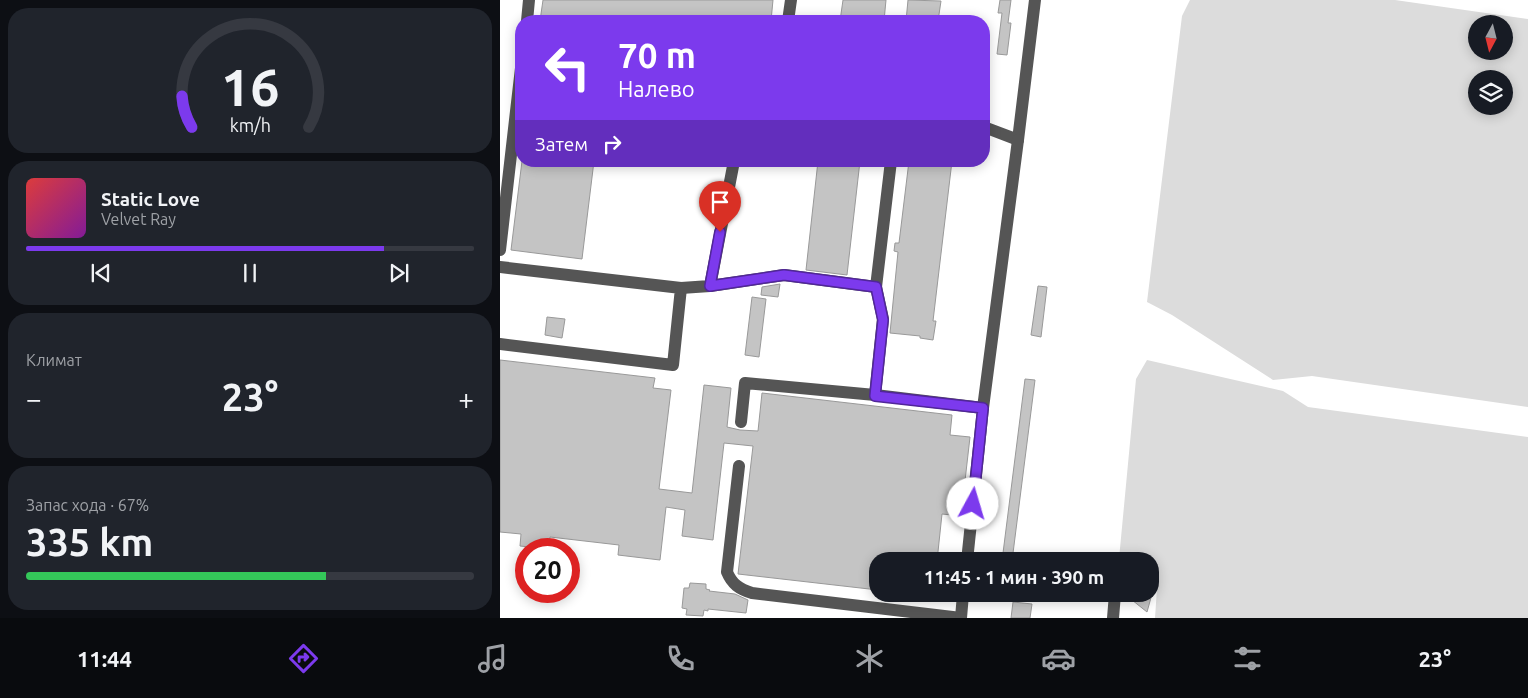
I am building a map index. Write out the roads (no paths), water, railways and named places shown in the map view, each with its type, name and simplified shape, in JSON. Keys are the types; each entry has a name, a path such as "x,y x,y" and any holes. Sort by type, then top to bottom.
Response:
{"lane":[{"path":"528,15 529,0"},
{"path":"789,15 791,0"},
{"path":"968,552 983,408 1035,0"},
{"path":"990,129 1018,140"},
{"path":"500,250 515,130"},
{"path":"710,286 733,167"},
{"path":"875,396 883,320 876,287 890,167"},
{"path":"500,267 681,288 710,286 784,275 876,287"},
{"path":"500,344 673,364 681,288"},
{"path":"741,422 745,383 983,408"},
{"path":"739,466 727,572 731,582 741,589 752,593 961,618 962,602"},
{"path":"1113,618 1114,602"}]}
